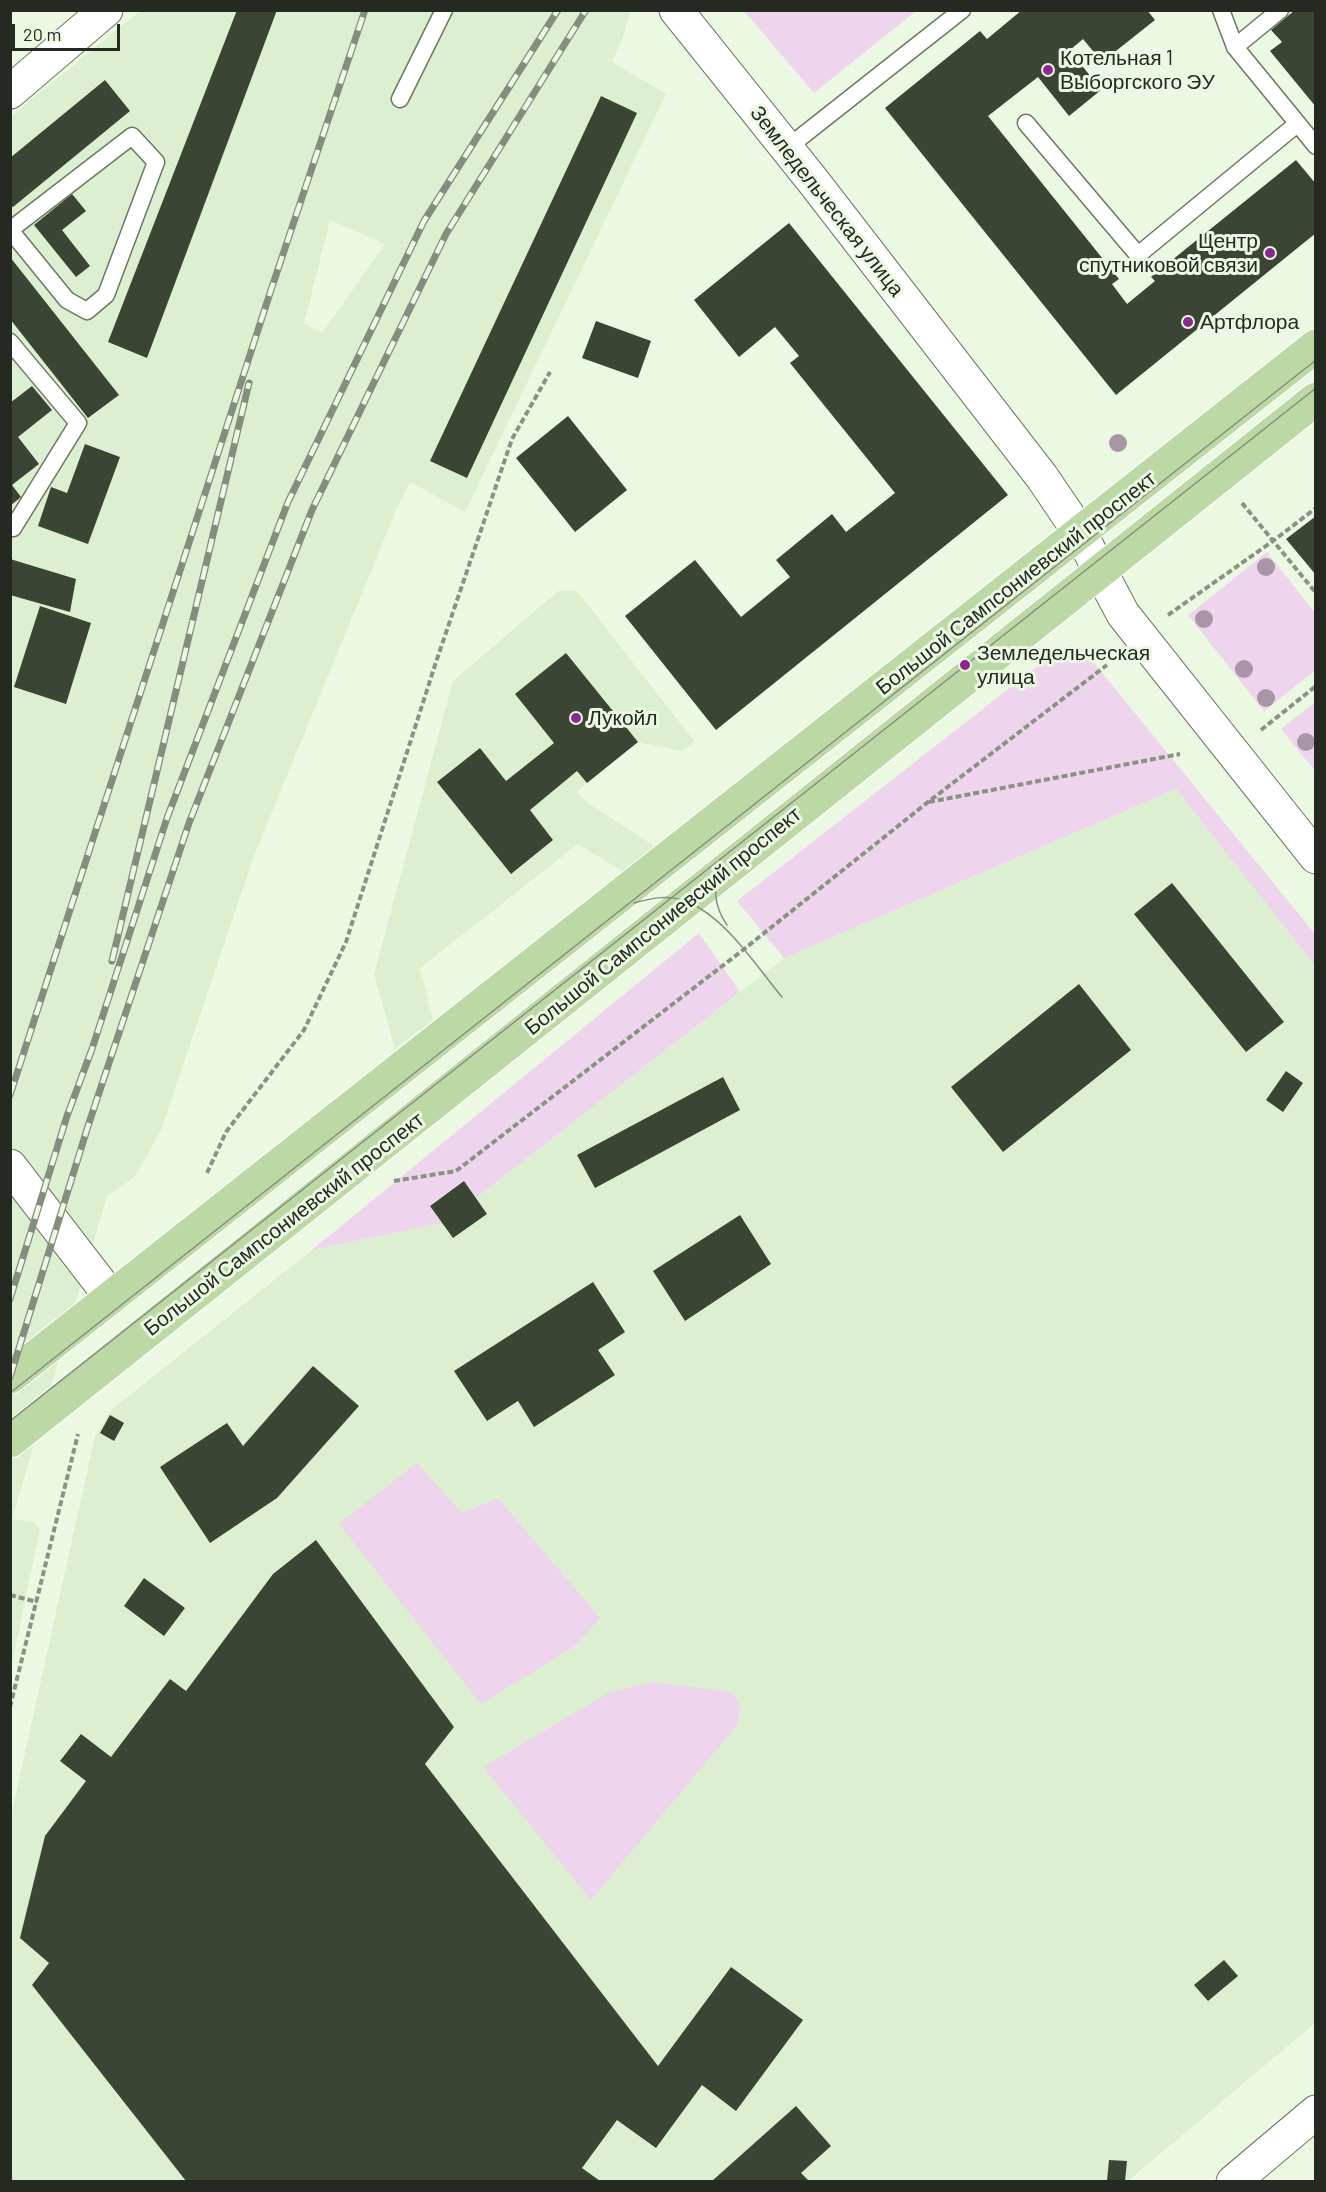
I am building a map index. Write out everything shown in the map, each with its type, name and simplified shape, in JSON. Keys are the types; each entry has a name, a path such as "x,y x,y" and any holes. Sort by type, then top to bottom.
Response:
{"main road":[{"name":"Большой Сампсониевский проспект","path":"10,1377 1316,346"},
{"name":"Большой Сампсониевский проспект","path":"10,1441 428,1110 1316,399"}],"street":[{"path":"10,92 106,10"},
{"name":"Земледельческая улица","path":"676,10 787,148 1042,477 1080,533 1123,614 1316,857"},
{"path":"10,1166 111,1297"},
{"path":"1233,2181 1316,2112"}],"lane":[{"path":"400,99 444,10"},
{"path":"787,148 962,10"},
{"path":"1221,10 1235,46 1316,146"},
{"path":"1235,46 1280,10"},
{"path":"1026,123 1138,255 1297,124"},
{"path":"132,136 156,162 106,295 87,311 67,300 10,230 132,136"},
{"path":"10,342 78,423 13,528 10,528"}],"path":[{"path":"207,1173 226,1132 303,1030 346,942 436,662 512,439 550,372"},
{"path":"1237,497 1316,593"},
{"path":"1168,615 1273,542 1316,508"},
{"path":"393,1182 456,1171 1107,665"},
{"path":"1261,730 1316,686"},
{"path":"928,802 1180,754"},
{"path":"10,1707 80,1425"},
{"path":"10,1595 37,1602"}],"shaded area":[{"path":"140,11 628,11 630,13 623,37 612,62 666,94 465,512 410,482 395,513 254,856 161,1130 135,1177 107,1196 12,1519 33,1522 40,1529 11,1668 11,116","holes":["330,220 385,244 322,333 304,324"]},
{"path":"744,11 916,11 814,93"},
{"path":"1267,552 1315,613 1316,670 1264,711 1188,615"},
{"path":"558,591 577,591 695,742 681,751 638,742 577,791 586,802 656,847 624,872 578,844 420,968 433,1020 395,1049 374,974 453,681"},
{"path":"1071,645 1079,647 1086,653 1315,934 1315,966 1176,789 784,958 737,901 1057,651"},
{"path":"1315,702 1315,771 1281,729"},
{"path":"1176,789 1315,966 1315,2023 1128,2181 11,2182 11,1816 95,1436 111,1410 312,1250 441,1223 430,1206 464,1181 476,1198 784,958"},
{"path":"699,933 740,992 476,1198 464,1181 430,1205 442,1223 312,1250"},
{"path":"417,1463 462,1513 498,1498 600,1618 575,1646 481,1704 339,1524"},
{"path":"653,1682 731,1692 740,1703 738,1724 591,1900 483,1767 610,1692"}],"building":[{"path":"237,10 277,10 147,358 108,342"},
{"path":"1022,10 1147,10 1155,20 1102,62 1083,39 1070,50 1101,90 1069,116 1038,77 988,116 1119,279 1112,284 1127,304 1155,281 1151,277 1296,160 1316,184 1316,233 1116,395 885,108 980,31 987,39"},
{"path":"1295,10 1316,10 1316,107 1270,51 1282,42 1271,30"},
{"path":"105,80 130,111 13,207 10,205 10,158"},
{"path":"601,96 637,113 467,478 430,461"},
{"path":"72,194 86,211 62,230 90,266 76,277 34,225"},
{"path":"789,223 1008,495 716,730 625,616 695,560 741,617 790,577 776,560 832,514 846,532 895,493 790,363 799,356 775,327 739,357 694,300"},
{"path":"10,257 119,395 88,418 10,319"},
{"path":"596,321 651,341 638,378 582,358"},
{"path":"32,386 52,410 18,437 39,464 12,485 21,497 10,506 10,403"},
{"path":"568,416 627,490 575,532 516,458"},
{"path":"85,444 120,457 88,544 38,526 51,487 67,493"},
{"path":"1316,516 1316,575 1286,539"},
{"path":"10,559 76,579 70,612 10,595"},
{"path":"40,606 91,623 66,704 14,687"},
{"path":"566,653 638,742 587,783 577,771 530,810 553,840 511,874 437,782 480,748 506,781 554,743 515,694"},
{"path":"1172,883 1284,1022 1246,1052 1134,914"},
{"path":"1079,984 1131,1050 1003,1152 951,1087"},
{"path":"1286,1071 1303,1083 1283,1112 1266,1100"},
{"path":"723,1077 740,1110 595,1188 577,1155"},
{"path":"464,1181 487,1214 453,1238 430,1206"},
{"path":"740,1215 771,1264 685,1321 653,1271"},
{"path":"593,1282 625,1332 598,1350 615,1375 534,1427 518,1401 487,1421 454,1371"},
{"path":"313,1366 359,1406 277,1498 210,1543 160,1467 227,1423 243,1446"},
{"path":"110,1415 124,1423 114,1441 100,1433"},
{"path":"316,1540 454,1727 425,1764 658,2066 731,1967 803,2020 736,2111 702,2085 656,2148 617,2120 582,2168 600,2181 186,2181 32,1985 49,1963 20,1938 45,1836 86,1781 60,1761 81,1734 111,1757 170,1679 186,1691 273,1574"},
{"path":"144,1578 185,1608 164,1636 124,1606"},
{"path":"1224,1960 1238,1976 1208,2001 1194,1985"},
{"path":"796,2106 831,2146 801,2173 809,2181 712,2181"},
{"path":"1109,2160 1127,2161 1125,2181 1107,2181"}],"tram line":[{"path":"10,1393 1316,360"},
{"path":"10,1421 1316,388"},
{"path":"720,859 716,901 727,925"},
{"path":"634,903 668,897 688,902 702,909 740,944 782,997"}],"railway":[{"path":"10,1095 270,293 365,10"},
{"path":"10,1299 67,1116 92,1049 167,818 288,502 424,221 558,10"},
{"path":"10,1377 89,1123 189,823 312,510 446,234 586,10"},
{"path":"112,961 249,383"}],"place":[{"name":"Котельная 1 Выборгского ЭУ","path":"1048,70"},
{"name":"Центр спутниковой связи","path":"1270,253"},
{"name":"Артфлора","path":"1188,322"},
{"name":"Земледельческая улица","path":"965,665"},
{"name":"Лукойл","path":"576,718"}]}
